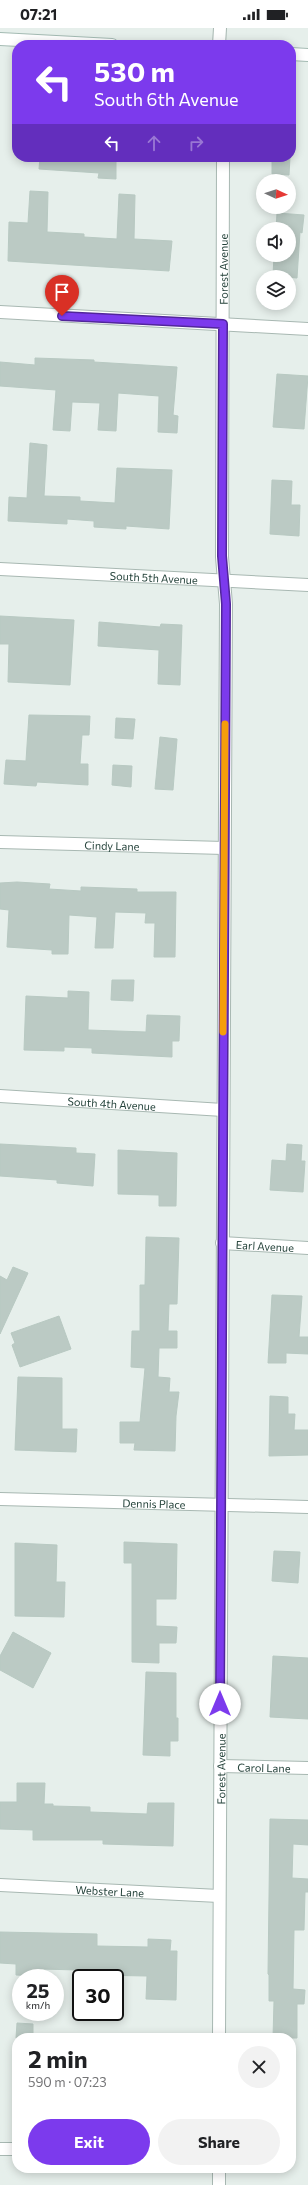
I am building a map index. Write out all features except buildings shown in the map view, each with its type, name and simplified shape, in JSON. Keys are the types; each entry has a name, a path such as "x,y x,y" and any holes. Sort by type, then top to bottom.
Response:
{"street":[{"path":"220,28 220,40"},
{"path":"0,39 19,40"},
{"path":"296,54 308,55"},
{"name":"Forest Avenue","path":"219,2033 226,581 222,556 223,162"},
{"path":"0,312 308,329"},
{"name":"South 5th Avenue","path":"0,569 308,585"},
{"name":"Cindy Lane","path":"0,842 224,848"},
{"name":"South 4th Avenue","path":"0,1096 223,1110"},
{"name":"Earl Avenue","path":"222,1243 308,1248"},
{"name":"Dennis Place","path":"0,1499 308,1506"},
{"name":"Carol Lane","path":"220,1766 308,1768"},
{"name":"Webster Lane","path":"0,1885 219,1896"},
{"path":"0,2148 12,2149"},
{"path":"219,2173 219,2185"}],"slow traffic":[{"path":"223,1032 225,724"}],"route":[{"path":"62,316 223,324 222,556 226,581 226,604 220,1704"}]}
